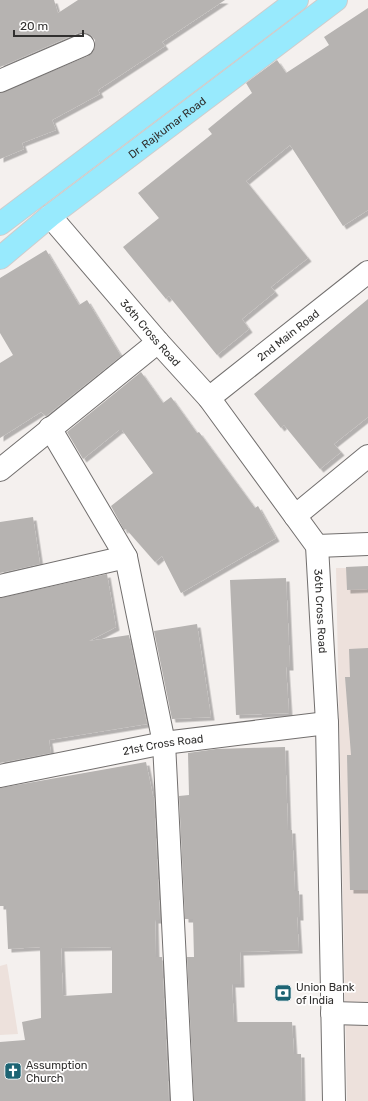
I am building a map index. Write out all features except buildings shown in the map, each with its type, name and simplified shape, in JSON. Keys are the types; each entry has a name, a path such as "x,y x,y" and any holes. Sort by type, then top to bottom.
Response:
{"main road":[{"name":"Dr. Rajkumar Road","path":"0,224 297,0"},
{"name":"Dr. Rajkumar Road","path":"0,258 50,216 336,0"}],"street":[{"path":"0,81 83,45"},
{"name":"36th Cross Road","path":"50,216 158,342 209,398 317,546 327,723 334,1101"},
{"name":"2nd Main Road","path":"209,398 368,272"},
{"path":"0,470 158,342"},
{"path":"50,428 126,557 164,743 182,1101"},
{"path":"295,516 368,456"},
{"path":"317,546 368,544"},
{"path":"0,586 126,557"},
{"name":"21st Cross Road","path":"0,776 164,743 327,723"},
{"path":"332,1013 368,1014"}],"shaded area":[{"path":"336,568 368,568 368,1101 347,1101"},
{"path":"7,964 18,1034 0,1035 0,966"}],"place":[{"name":"Union Bank of India","path":"283,993"},
{"name":"Assumption Church","path":"13,1071"}]}
